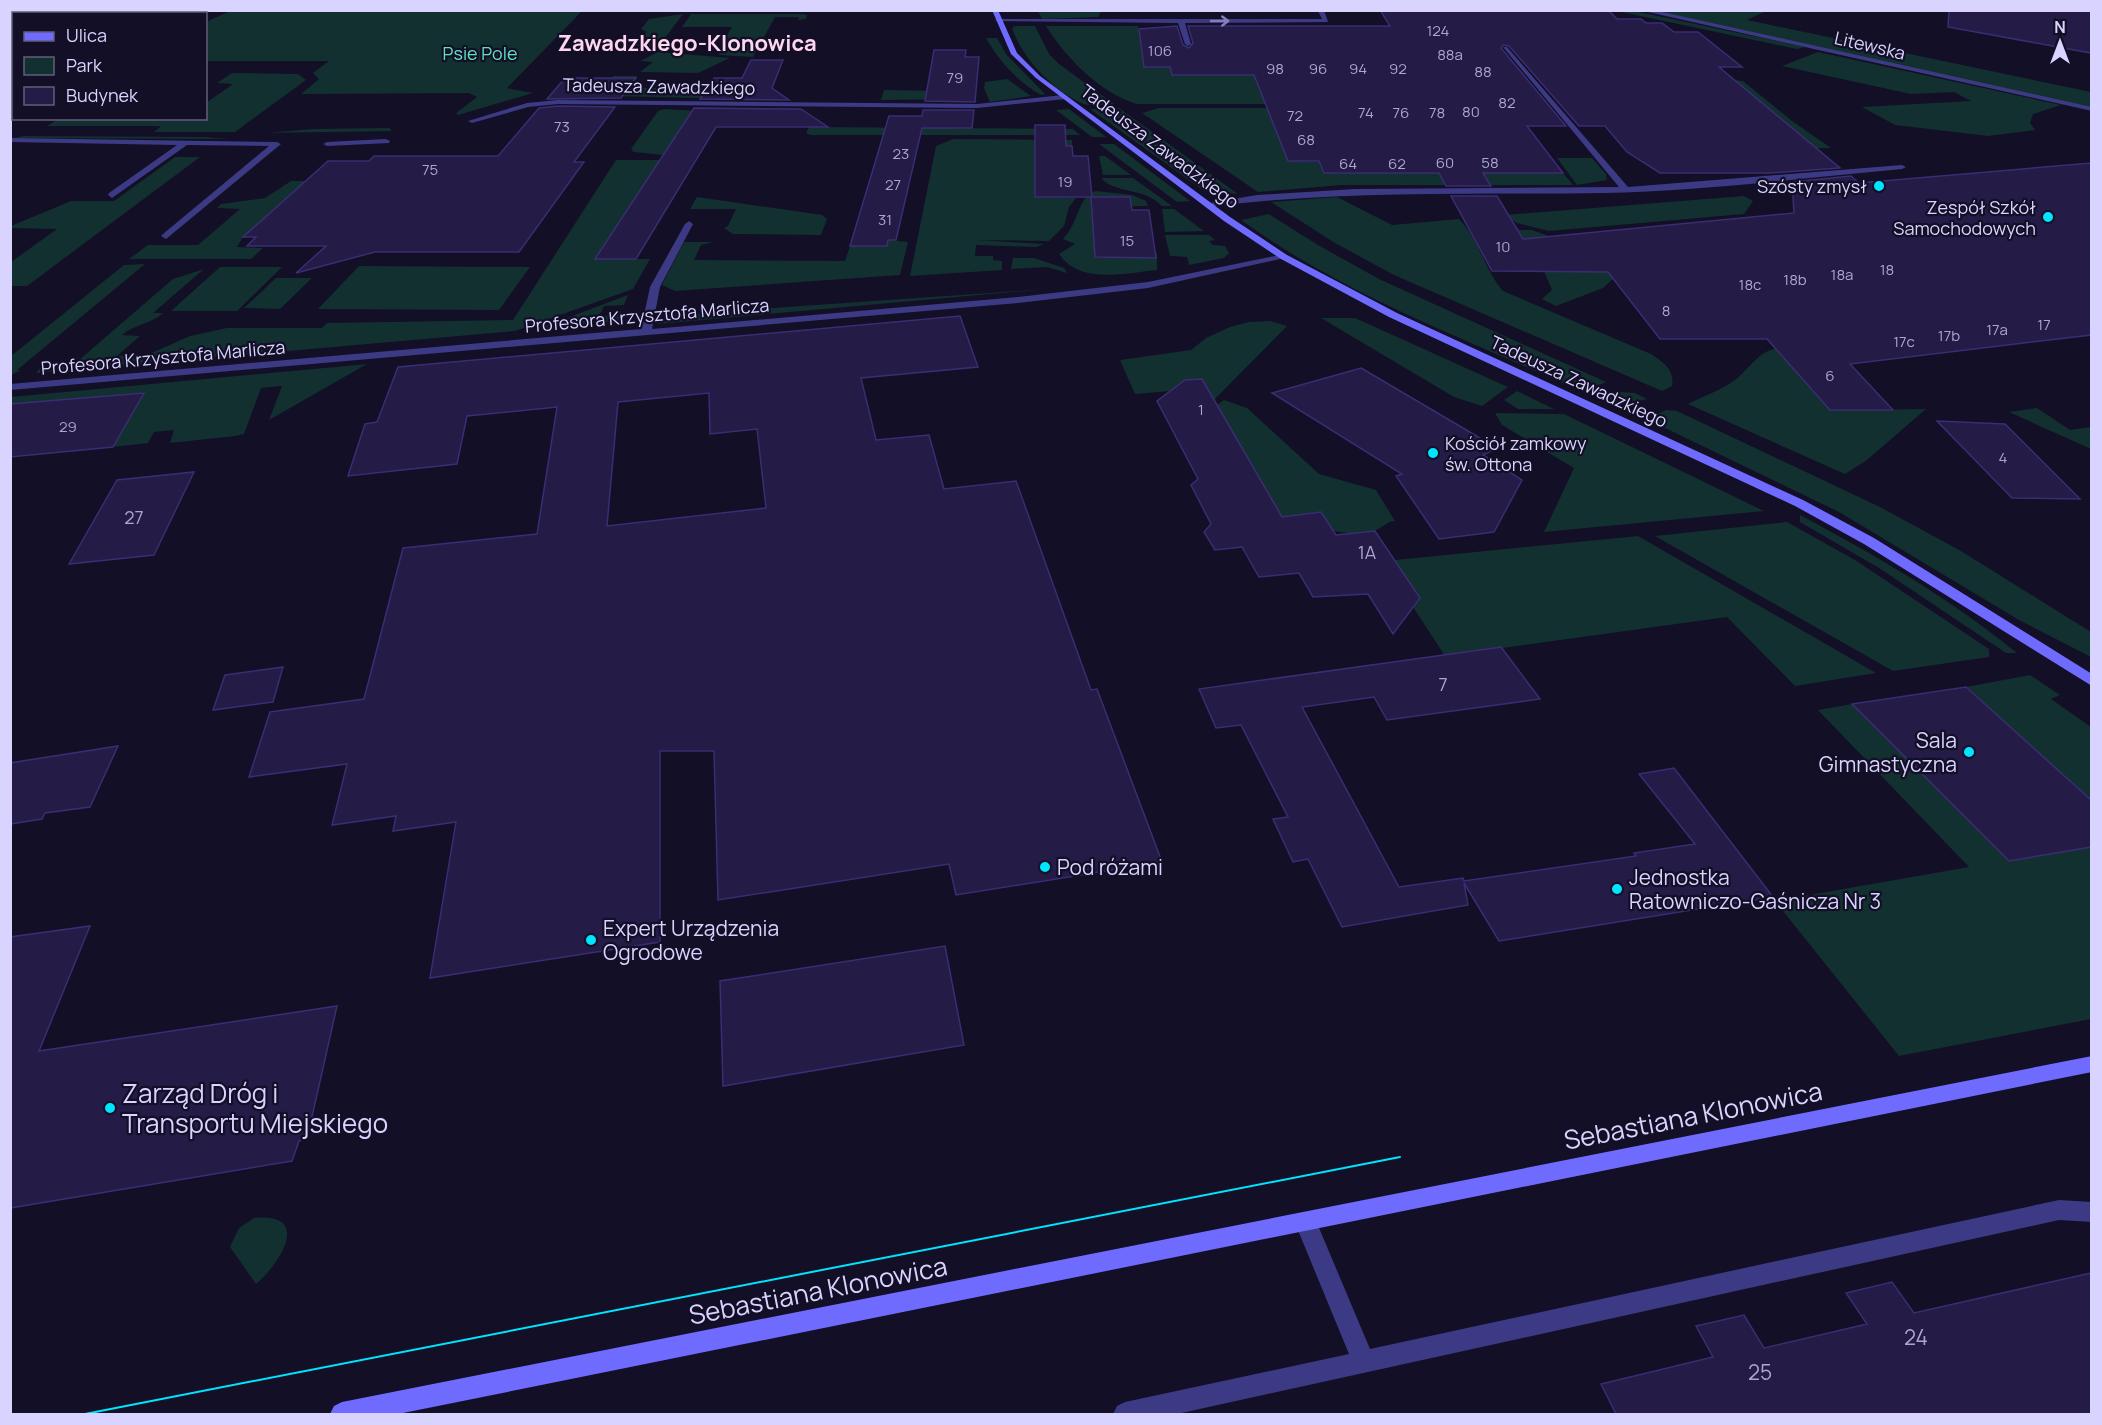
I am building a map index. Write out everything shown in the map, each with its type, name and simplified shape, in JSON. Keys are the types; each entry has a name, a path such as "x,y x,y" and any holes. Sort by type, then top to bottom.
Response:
{"street":[{"name":"Tadeusza Zawadzkiego","path":"994,10 1009,45 1021,62 1063,97 1208,204 1284,256 1394,315 1808,508 1878,547 2091,681"},
{"name":"Litewska","path":"1642,10 2091,109"},
{"path":"998,21 1326,21 1321,11 1309,11"},
{"path":"1118,12 1119,21"},
{"path":"1181,21 1188,44"},
{"path":"1505,48 1625,189"},
{"name":"Tadeusza Zawadzkiego","path":"472,122 527,105 558,102 977,106 1063,97"},
{"path":"10,140 277,144 166,236"},
{"path":"112,195 187,141"},
{"path":"327,144 386,141"},
{"path":"1208,204 1333,192 1625,189 1902,167"},
{"path":"646,332 655,287 689,224"},
{"name":"Profesora Krzysztofa Marlicza","path":"10,387 1095,291 1177,280 1284,256"},
{"name":"Sebastiana Klonowica","path":"342,1414 1306,1223 2091,1064"},
{"path":"1125,1414 2059,1210 2091,1212"},
{"path":"1306,1223 1364,1363"}],"green space":[{"name":"Psie Pole","path":"232,10 582,10 507,88 533,93 458,115 456,113 477,97 469,93 301,94 319,79 313,73 329,61 207,61 207,22"},
{"path":"1038,11 1101,11 1098,17 1042,19"},
{"path":"1617,11 1634,11 1805,47 1797,49"},
{"path":"1647,11 1766,11 1747,20 2091,92 2091,107"},
{"path":"683,14 659,46 628,46 647,32 641,29 649,19"},
{"path":"691,14 807,15 806,19 798,20 799,17 775,17 753,57 720,55 717,52 732,27 682,27"},
{"path":"1035,26 1049,54 1059,64 1114,104 1081,103 1059,90 1039,72 1023,50 1012,28"},
{"path":"1046,26 1138,26 1144,66 1170,67 1172,75 1416,75 1295,104 1137,104 1110,92 1085,73 1063,50"},
{"path":"986,38 997,38 1006,54 1045,94 1041,95 1017,77 1003,63"},
{"path":"658,52 730,58 698,73 640,72 653,62 640,61"},
{"path":"1818,52 2061,105 2033,114 2030,123 2035,130 1988,136 1895,125 1862,107 1971,101 1954,92 1911,94 1782,66"},
{"path":"232,73 298,74 306,80 235,132 154,132 161,126 47,126 57,120 207,120 207,102 233,84 217,83"},
{"path":"613,76 637,76 636,79 624,79 618,88 703,88 709,90 703,97 697,98 609,96"},
{"path":"1007,79 1031,96 990,102 984,88 985,82"},
{"path":"1734,80 1743,81 1792,121 1831,148 1778,148 1809,142"},
{"path":"884,90 944,91 949,99 881,100"},
{"path":"1119,108 1238,194 1204,191 1090,109"},
{"path":"1159,108 1297,108 1268,111 1288,161 1319,162 1324,173 1563,173 1573,185 1342,185 1258,192 1142,113"},
{"path":"664,109 734,113 732,117 688,116 663,155 634,152 631,149 658,111"},
{"path":"1069,109 1106,137 1092,137 1056,110"},
{"path":"809,127 1073,129 1080,135 811,135 806,133"},
{"path":"389,128 392,131 266,133 313,129"},
{"path":"23,136 204,137 228,139 16,138"},
{"path":"953,139 1072,140 1072,146 1035,146 1035,197 1076,198 1069,207 1064,226 1049,241 977,240 1044,244 1036,247 976,245 975,256 993,256 993,260 1002,261 1002,270 910,276 936,146"},
{"path":"1099,144 1114,144 1190,201 1177,202"},
{"path":"1099,156 1105,156 1131,175 1103,175"},
{"path":"175,157 200,157 27,286 11,286 11,262 57,229 11,228 11,226 71,201 114,201"},
{"path":"1557,158 1592,158 1606,174 1607,180 1577,185"},
{"path":"616,160 660,160 595,259 650,259 633,289 515,331 36,373 40,368 72,366 173,279 204,269 153,313 163,313 122,335 140,336 117,356 147,355 190,336 227,328 322,328 327,323 513,320"},
{"path":"1101,178 1133,178 1172,206 1162,206 1147,196 1114,186"},
{"path":"291,181 310,181 243,237 237,247 263,248 251,259 129,259 148,245 198,245 240,209 217,208 221,204 265,198"},
{"path":"1096,191 1132,195 1146,201 1148,206 1131,206 1130,197 1091,197 1095,258 1137,258 1137,251 1157,253 1157,270 1104,275 1091,273 1068,264 1059,254 1075,244 1063,239 1073,225 1085,198"},
{"path":"1744,196 1753,201 1744,214 1549,231 1517,223 1505,215"},
{"path":"697,197 822,215 827,219 821,235 733,234 724,228 728,226 736,209 690,209"},
{"path":"1337,197 1392,225 1459,219 1472,236 1491,274 1503,291 1651,354 1664,363 1670,371 1672,386 1662,391 1394,275 1335,243 1271,202"},
{"path":"1162,209 1174,209 1204,231 1165,232"},
{"path":"1269,214 1379,279 1606,382 1583,392 1451,335 1364,294 1281,247 1241,220"},
{"path":"1518,230 1532,230 1607,257 1614,278 1603,288 1556,306 1542,299 1552,290 1544,271"},
{"path":"1165,235 1209,235 1215,240 1209,241 1213,245 1225,246 1229,253 1224,258 1189,265 1187,257 1170,256"},
{"path":"888,240 908,242 900,275 675,291 662,285 684,242 713,242 701,245 694,260 845,261 850,246 886,246"},
{"path":"1013,258 1034,258 1064,268 1067,273 1047,267 1011,269"},
{"path":"145,264 17,370 21,370 11,375 11,356 124,265"},
{"path":"359,266 530,267 499,310 318,309"},
{"path":"220,267 282,267 237,311 171,311"},
{"path":"276,278 312,278 280,309 244,308"},
{"path":"1047,289 657,324 673,315"},
{"path":"628,295 624,305 604,306 599,316 628,315 619,321 535,330"},
{"path":"1321,318 1355,318 1508,387 1482,406 1454,397"},
{"path":"1270,321 1287,326 1214,400 1202,379 1185,380 1171,391 1135,394 1120,360 1191,350 1206,338 1230,327 1249,322"},
{"path":"1779,348 1865,410 1926,409 1867,460 1845,474 1688,404 1730,384 1760,356"},
{"path":"367,364 269,420 282,386 261,388 244,434 235,436 170,443 174,430 154,432 148,443 113,447 143,393 11,404 11,397"},
{"path":"1517,391 1554,409 1518,409 1504,400"},
{"path":"1620,392 1635,393 1647,399 1627,404 1601,402"},
{"path":"1224,400 1247,408 1319,474 1376,490 1395,521 1374,531 1353,533 1328,530 1282,517 1217,405"},
{"path":"2037,408 2070,430 2091,427 2091,449 2009,412"},
{"path":"1666,410 1677,411 1880,507 1961,551 2091,632 2091,657 2019,620 1839,512 1659,425 1653,416"},
{"path":"1495,413 1564,414 1764,511 1544,532 1574,468 1502,425"},
{"path":"1800,515 1939,596 2017,653 2006,653 1879,568 1800,522"},
{"path":"1787,522 1855,560 1989,649 1989,657 1893,671 1655,536"},
{"path":"1638,536 1876,673 1795,686 1727,617 1445,656 1413,607 1395,560"},
{"path":"2030,675 2060,695 2051,699 2091,727 2091,800 1966,687"},
{"path":"1852,704 2009,861 2091,847 2091,1019 1899,1056 1775,901 1969,867 1818,710"},
{"path":"254,1218 272,1218 283,1223 287,1231 281,1253 256,1284 230,1247 239,1228"}],"building":[{"path":"1380,10 1608,10 1617,19 1641,19 1646,23 1662,23 1674,32 1698,32 1742,67 1719,67 1840,168 1770,173 1660,173 1627,152 1605,126 1579,126 1509,46 1503,45 1501,48 1566,126 1527,126 1563,173 1483,173 1491,186 1446,186 1439,173 1324,173 1319,161 1288,161 1254,75 1172,75 1170,67 1144,67 1139,29 1177,26 1183,45 1189,48 1193,43 1188,26 1390,26"},
{"path":"1949,10 2091,10 2091,53 1948,27"},
{"path":"934,50 966,50 965,57 979,57 975,102 925,101"},
{"path":"751,60 783,60 772,88 789,100 700,99 714,78 742,78"},
{"path":"565,78 636,78 621,98 547,99"},
{"path":"615,107 574,162 584,162 519,252 375,252 296,273 326,246 247,246 256,237 243,237 328,161 369,161 374,156 498,156 539,108"},
{"path":"694,108 801,109 828,127 716,127 636,259 595,259"},
{"path":"923,110 974,110 972,128 922,128 896,240 888,240 887,246 850,246 889,116 922,116"},
{"path":"1035,125 1065,125 1066,146 1072,146 1073,156 1088,156 1092,197 1035,197"},
{"path":"2091,163 2091,335 1850,364 1893,410 1830,410 1767,339 1660,339 1608,272 1492,271 1451,196 1497,196 1523,239 1794,213 1792,182 1851,176 1859,183"},
{"path":"1091,197 1130,197 1132,210 1149,210 1156,258 1095,257"},
{"path":"960,316 978,367 861,378 876,440 929,435 944,489 1016,481 1091,690 1097,689 1162,862 956,895 949,864 718,900 714,751 660,751 660,942 430,978 456,822 393,831 396,816 332,825 347,764 249,777 270,712 364,699 403,548 537,534 557,407 467,416 457,464 348,476 365,424 377,422 398,367","holes":["709,393 710,434 757,429 766,508 607,526 618,402"]},
{"name":"Kościół zamkowy św. Ottona","path":"1361,368 1497,448 1483,455 1522,480 1494,532 1439,539 1396,476 1402,474 1272,393"},
{"path":"1202,379 1282,517 1321,512 1336,535 1375,531 1420,598 1393,634 1368,594 1313,597 1299,573 1259,577 1242,547 1215,550 1204,532 1211,524 1191,485 1198,479 1157,401 1185,380"},
{"path":"144,393 113,447 10,457 10,404"},
{"path":"1937,421 2005,424 2080,499 2012,498"},
{"path":"194,472 154,555 69,564 117,480"},
{"path":"1501,647 1540,699 1387,720 1374,697 1302,707 1399,887 1463,878 1464,881 1636,856 1634,853 1695,844 1639,774 1674,768 1773,897 1499,941 1464,883 1468,905 1342,927 1308,859 1293,862 1273,819 1288,817 1241,725 1216,728 1199,689"},
{"path":"283,667 273,702 213,710 225,675"},
{"name":"Sala Gimnastyczna","path":"1966,687 2091,800 2091,847 2009,861 1852,704"},
{"path":"118,746 90,807 45,813 42,819 10,824 10,763"},
{"path":"90,926 39,1051 337,1006 307,1139 299,1141 292,1161 10,1208 10,937"},
{"path":"945,946 964,1045 723,1086 720,981"},
{"path":"2091,1273 2091,1414 1616,1414 1601,1384 1713,1357 1696,1326 1744,1315 1764,1348 1867,1324 1846,1293 1892,1282 1914,1313"}],"tram line":[{"path":"85,1414 1400,1157"}],"place":[{"name":"Szósty zmysł","path":"1879,186"},
{"name":"Zespół Szkół Samochodowych","path":"2048,217"},
{"name":"Kościół zamkowy św. Ottona","path":"1433,453"},
{"name":"Sala Gimnastyczna","path":"1969,752"},
{"name":"Pod różami","path":"1045,867"},
{"name":"Jednostka Ratowniczo-Gaśnicza Nr 3","path":"1617,889"},
{"name":"Expert Urządzenia Ogrodowe","path":"591,940"},
{"name":"Zarząd Dróg i Transportu Miejskiego","path":"110,1108"}],"district":[{"name":"Zawadzkiego-Klonowica","path":"687,43"}]}
